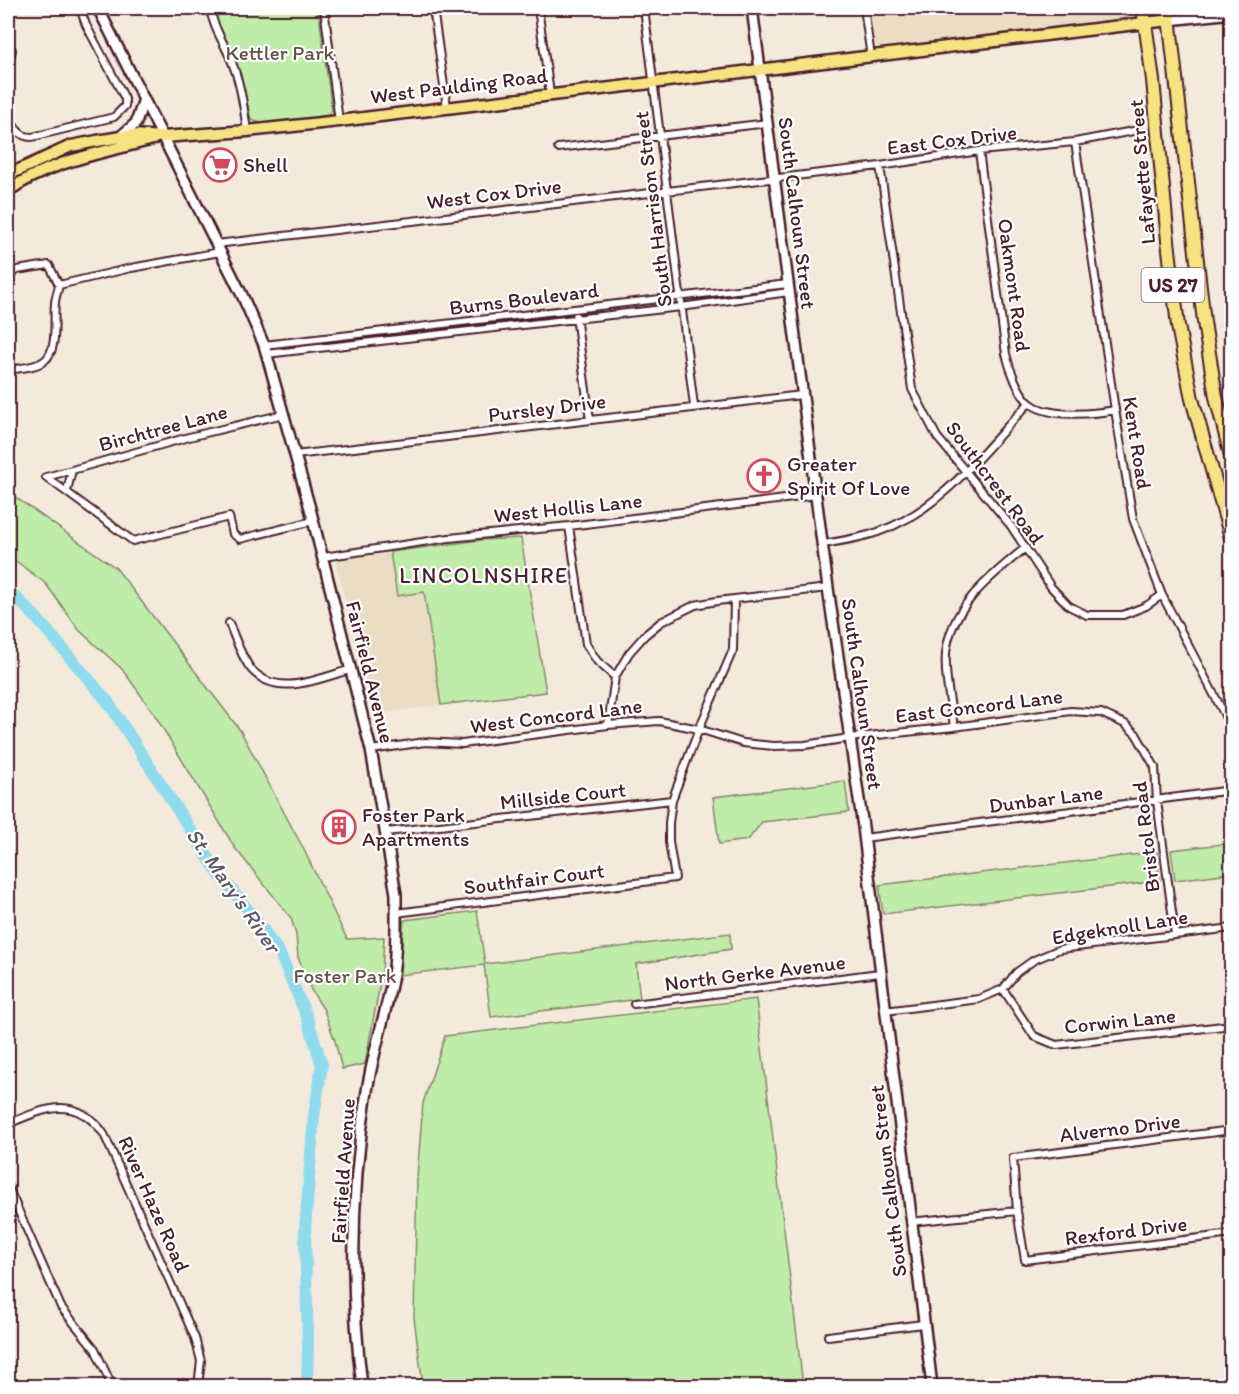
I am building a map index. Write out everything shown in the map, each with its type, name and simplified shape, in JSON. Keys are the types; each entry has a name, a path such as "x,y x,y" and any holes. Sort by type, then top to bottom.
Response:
{"highway":[{"name":"Lafayette Street","path":"1143,8 1153,80 1178,326 1194,410 1232,541"},
{"name":"Lafayette Street","path":"1168,14 1204,322 1216,398 1232,460"}],"main road":[{"name":"Fairfield Avenue","path":"98,8 242,295 265,350 313,521 371,750 396,894 396,913 393,973 367,1090 360,1147 354,1263 362,1386"},
{"name":"South Calhoun Street","path":"752,8 828,588 864,838 932,1386"},
{"path":"1168,14 1232,13"},
{"name":"West Paulding Road","path":"162,137 339,121 871,57 1145,23 1168,14"},
{"path":"121,137 136,123 144,99"},
{"path":"8,175 71,146 133,135 162,137"},
{"path":"8,191 20,182 71,159 162,137"}],"street":[{"path":"8,114 12,124 22,135 32,137 114,117 125,106 125,99 86,25 80,8"},
{"path":"210,8 215,28 234,66 242,96 247,131"},
{"path":"324,8 339,121"},
{"path":"433,8 447,107"},
{"path":"538,8 550,94"},
{"name":"South Harrison Street","path":"644,8 694,406"},
{"path":"864,8 871,57"},
{"path":"8,69 12,50"},
{"path":"558,148 768,123"},
{"name":"East Cox Drive","path":"775,178 880,166 979,151 1075,142 1133,131"},
{"name":"Kent Road","path":"1075,142 1133,519 1162,596 1232,729"},
{"name":"Oakmont Road","path":"979,151 1006,354 1010,370 1029,403"},
{"name":"Southcrest Road","path":"880,166 912,389 937,437 1011,526 1052,587 1069,606 1087,615 1123,615 1146,606 1162,596"},
{"name":"West Cox Drive","path":"59,285 218,248 775,178"},
{"path":"8,276 17,270 49,265 59,285 54,302 56,321 49,355 43,362 30,367 8,370"},
{"name":"Burns Boulevard","path":"265,350 575,309 789,288"},
{"name":"Burns Boulevard","path":"265,350 681,307 789,288"},
{"path":"575,309 590,420"},
{"name":"Pursley Drive","path":"295,455 802,395"},
{"path":"824,544 863,536 895,524 923,508 965,471 1029,403 1046,410 1077,415 1115,410"},
{"name":"Birchtree Lane","path":"67,491 46,477 189,437 284,414"},
{"path":"72,470 67,491 133,541 229,517 233,534 240,539 313,521"},
{"name":"West Hollis Lane","path":"322,557 449,538 569,526 817,495"},
{"path":"569,526 586,644 597,661 615,677"},
{"path":"954,728 946,655 955,622 974,593 1025,548"},
{"path":"608,724 615,677 629,653 661,622 695,605 828,588"},
{"path":"672,800 733,650 735,599"},
{"path":"229,623 247,663 260,677 270,683 294,685 352,669"},
{"name":"East Concord Lane","path":"849,738 954,728 1071,711 1089,711 1112,717"},
{"name":"Bristol Road","path":"1112,717 1125,724 1136,734 1155,767 1157,801 1175,934"},
{"name":"West Concord Lane","path":"371,750 425,742 462,744 608,724 659,721 699,729 743,743 774,746 805,745 849,738"},
{"name":"Dunbar Lane","path":"864,838 1232,790"},
{"name":"Millside Court","path":"386,832 672,800"},
{"name":"Southfair Court","path":"396,913 675,878 669,842 672,800"},
{"name":"Edgeknoll Lane","path":"885,1011 979,999 1003,989 1017,972 1034,960 1060,950 1232,928"},
{"name":"North Gerke Avenue","path":"634,1005 880,973"},
{"name":"Corwin Lane","path":"1003,989 1034,1036 1056,1045 1232,1025"},
{"name":"River Haze Road","path":"8,1124 36,1112 59,1106 79,1111 97,1124 104,1134 195,1338 201,1362 198,1386"},
{"name":"Alverno Drive","path":"1017,1211 1013,1158 1232,1130"},
{"path":"8,1187 61,1307 95,1349 112,1386"},
{"path":"910,1222 1017,1211"},
{"name":"Rexford Drive","path":"1017,1211 1025,1260 1232,1234"},
{"path":"828,1336 923,1324"}],"shaded area":[{"path":"870,8 1127,8 1128,14 1126,18 1121,19 879,49 875,45"},
{"path":"390,552 397,596 423,592 441,705 373,714 371,697 336,564 338,560"}],"green space":[{"name":"Kettler Park","path":"214,8 318,8 332,111 329,115 268,123 251,120 242,79 218,24"},
{"name":"Foster Park","path":"8,492 116,568 240,730 303,848 347,939 384,937 382,973 365,1064 342,1069 324,1010 311,990 298,957 296,935 291,918 235,848 153,712 122,669 79,630 46,584 8,555"},
{"path":"521,538 546,692 441,705 424,592 397,596 390,552 481,540"},
{"path":"845,781 849,812 762,822 748,840 719,844 713,797"},
{"path":"1231,843 1231,873 1175,880 1171,850"},
{"path":"1157,852 1160,881 883,914 879,885"},
{"path":"477,911 485,964 730,933 731,949 636,964 640,999 491,1017 484,965 399,975 404,920"},
{"path":"756,999 803,1386 423,1386 414,1318 417,1177 423,1103 445,1036"}],"waterway":[{"name":"St. Mary's River","path":"8,590 34,615 108,702 219,874 280,954 307,1017 322,1065 314,1116 305,1229 307,1386"}],"place":[{"name":"Shell","path":"220,165"},
{"name":"Greater Spirit Of Love","path":"764,476"},
{"name":"Foster Park Apartments","path":"339,827"}],"district":[{"name":"LINCOLNSHIRE","path":"484,575"}]}
